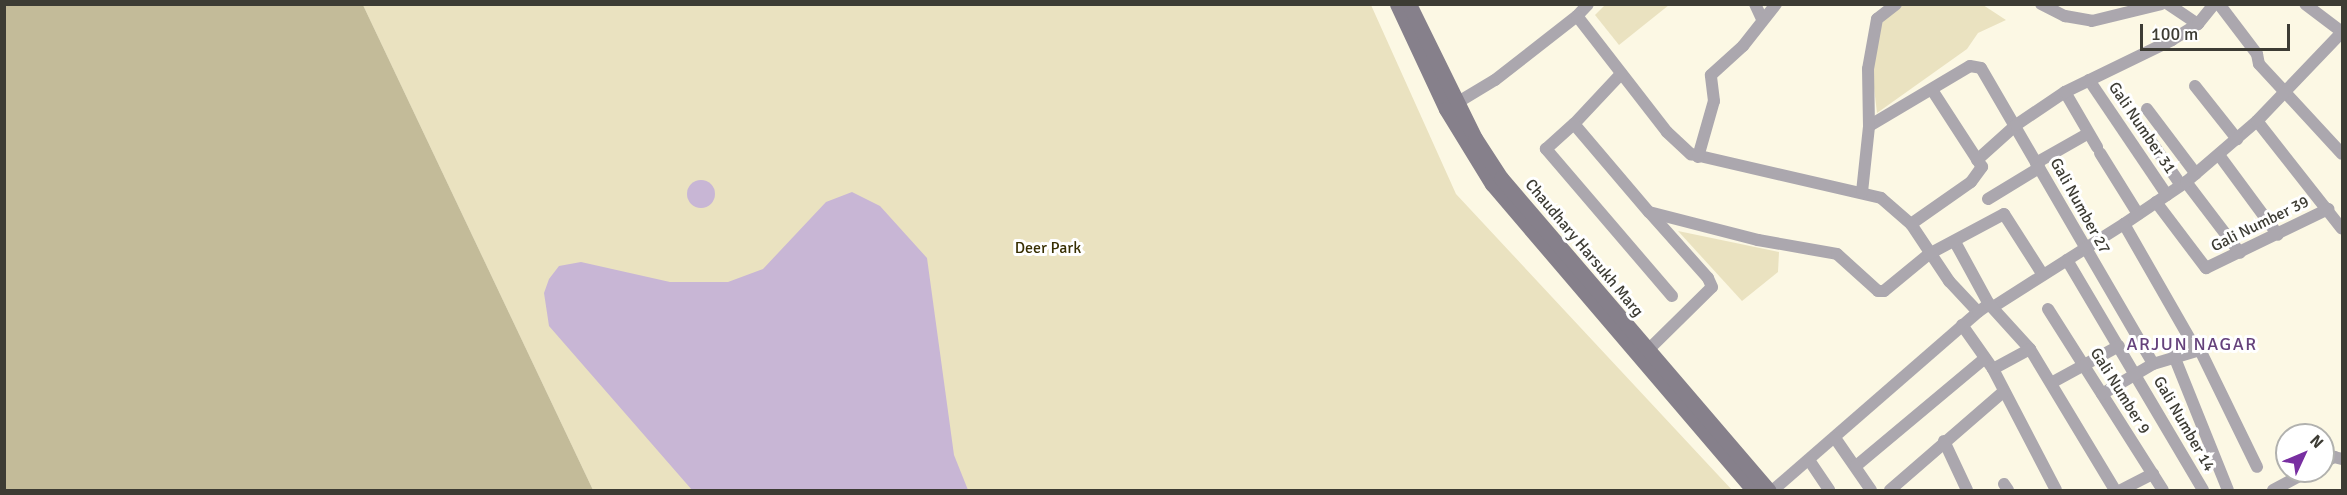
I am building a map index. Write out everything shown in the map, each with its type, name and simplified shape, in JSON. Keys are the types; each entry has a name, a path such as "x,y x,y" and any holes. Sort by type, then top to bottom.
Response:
{"street":[{"name":"Chaudhary Harsukh Marg","path":"1397,4 1451,106 1501,178 1753,490"},
{"name":"Chaudhary Harsukh Marg","path":"1409,4 1451,106"},
{"path":"1451,106 1495,80 1577,16 1588,4"},
{"path":"1755,4 1762,19"},
{"path":"1698,157 1714,101 1711,75 1743,45 1776,4"},
{"path":"1862,192 1869,126 1868,69 1877,19 1896,4"},
{"path":"2041,4 2065,16 2092,21 2160,4"},
{"path":"2169,4 2198,24"},
{"path":"1977,160 2016,126 2065,92 2198,24 2214,4"},
{"path":"2219,4 2283,93 2343,154"},
{"path":"1773,490 1978,312 2085,249 2162,198 2219,155 2257,121 2343,32 2305,4"},
{"path":"1577,16 1667,132 1698,157 1862,192 1892,204 1911,224 1929,254 1978,312"},
{"name":"Gali Number 27","path":"1932,90 1977,66 2016,126 2153,364"},
{"path":"1621,74 1574,124 1546,149 1672,296"},
{"name":"Gali Number 31","path":"2089,80 2206,268"},
{"path":"2194,86 2237,139"},
{"path":"1869,126 1932,90 1982,167 1971,182 1911,224"},
{"path":"2065,92 2088,134 2138,214"},
{"path":"2147,109 2188,180 2240,253"},
{"path":"2257,121 2343,229"},
{"path":"1574,124 1708,278 1712,287 1643,355"},
{"path":"2139,124 2188,180"},
{"path":"1988,198 2088,134"},
{"path":"2219,155 2278,235"},
{"name":"Gali Number 39","path":"2206,268 2328,210"},
{"path":"1650,212 1758,240 1837,254 1881,292 1929,254 2004,214 2043,275"},
{"path":"2124,224 2195,348 2204,355 2256,467"},
{"path":"1955,242 1991,306 2030,349 2053,382 2115,490"},
{"name":"Gali Number 14","path":"2067,260 2203,490"},
{"name":"Gali Number 9","path":"2048,309 2163,490"},
{"path":"1962,325 1994,369 2003,393 2056,490"},
{"path":"2053,382 2119,346"},
{"path":"2102,393 2153,364 2195,348"},
{"path":"1994,369 2030,349"},
{"name":"Chaudhary Harsukh Marg","path":"1643,355 1768,490"},
{"path":"2174,356 2228,490"},
{"path":"1856,466 1985,358"},
{"path":"1890,490 1944,441 2003,393"},
{"path":"1835,438 1871,490"},
{"path":"1944,441 1967,490"},
{"path":"1809,460 1829,490"},
{"path":"2121,490 2153,474"}],"green space":[{"path":"1669,4 1619,45 1595,15 1605,5"},
{"name":"Deer Park","path":"363,5 1371,5 1456,194 1732,490 593,490"},
{"path":"1902,5 1983,5 2006,20 1978,33 1967,49 1877,113 1872,71 1881,25 1889,12"},
{"path":"1678,231 1779,252 1778,272 1742,301"}],"shaded area":[{"path":"4,5 363,5 593,490 5,490"},
{"path":"701,180 711,184 715,194 711,204 701,208 691,204 687,194 691,184"},
{"path":"852,192 880,206 927,258 954,455 968,490 692,490 549,326 544,293 549,279 559,266 581,262 670,282 728,282 763,269 826,202"}],"district":[{"name":"ARJUN NAGAR","path":"2192,344"}]}
